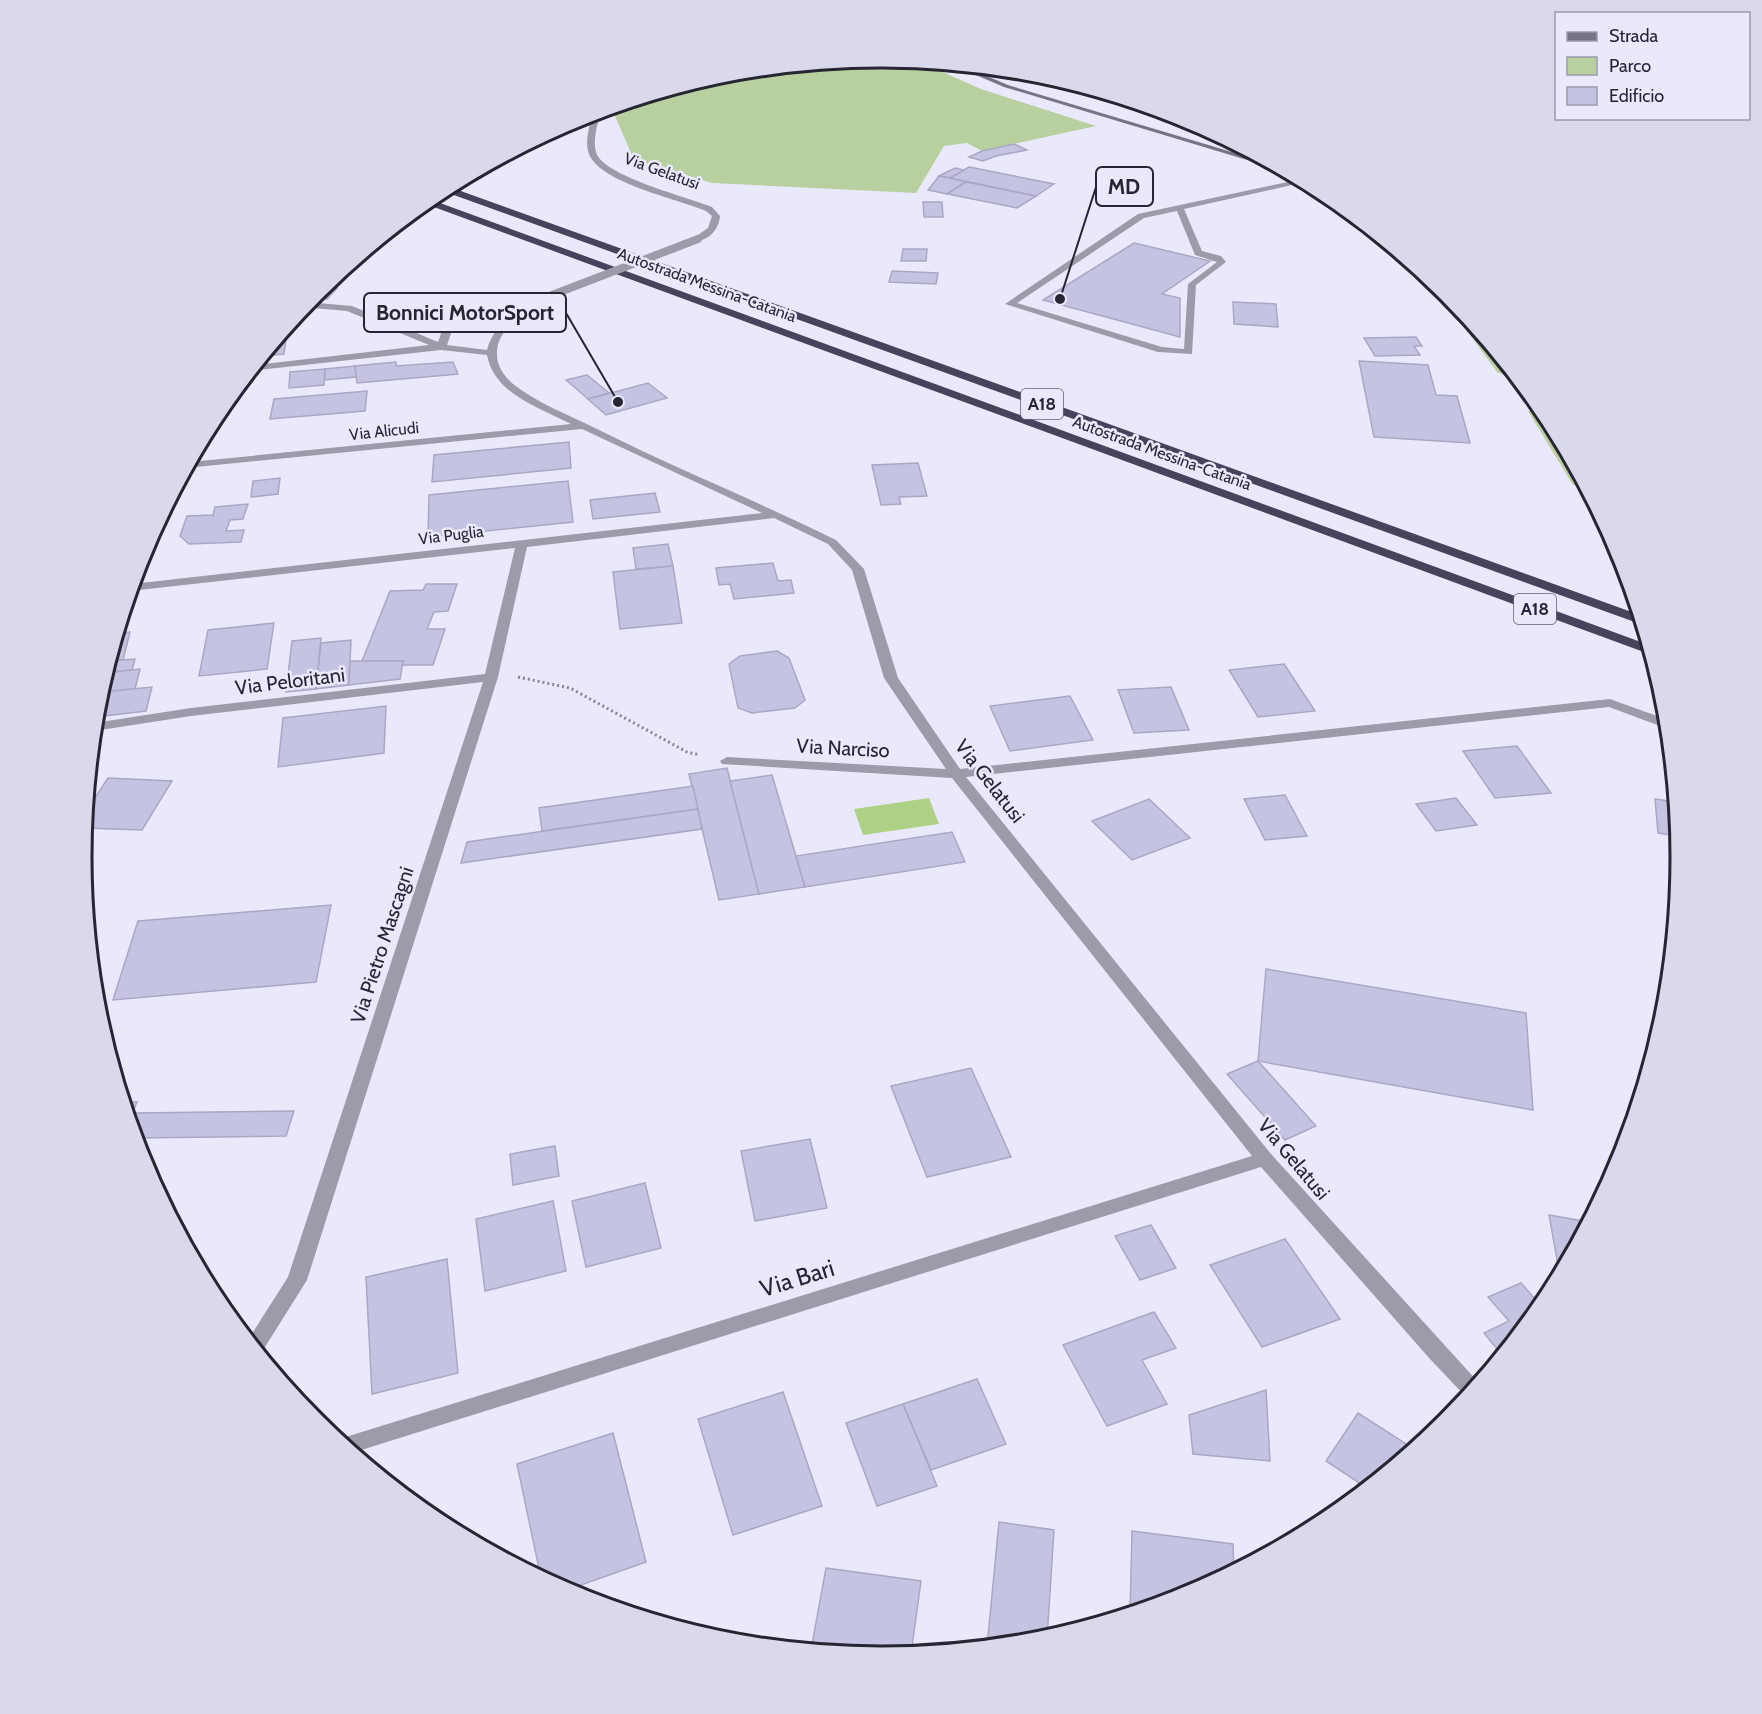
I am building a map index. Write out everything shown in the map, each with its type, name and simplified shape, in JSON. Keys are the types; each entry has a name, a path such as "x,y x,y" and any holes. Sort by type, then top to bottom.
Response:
{"highway":[{"name":"Autostrada Messina-Catania","path":"455,192 1634,618"},
{"path":"446,198 1639,635"},
{"name":"Autostrada Messina-Catania","path":"437,205 1642,648"}],"main road":[{"path":"973,73 1005,87 1252,161"}],"street":[{"name":"Via Gelatusi","path":"595,122 592,153 595,160 604,168 632,181 697,203 716,216 716,224 711,231 698,239 552,295 523,310 504,327 496,339 491,353 494,367 505,382 584,426 832,542 858,568 891,678 956,774 1265,1159 1468,1385"},
{"path":"1180,208 1198,253 1218,258 1222,262 1192,284 1189,352 1161,350 1010,304 1141,216 1292,183"},
{"path":"441,347 453,313 470,303"},
{"path":"316,306 349,308 441,347"},
{"path":"442,306 453,313"},
{"path":"262,367 441,347 491,353"},
{"name":"Via Alicudi","path":"196,464 584,426"},
{"name":"Via Puglia","path":"139,587 776,515"},
{"name":"Via Pietro Mascagni","path":"258,1342 297,1280 491,677 522,544"},
{"name":"Via Peloritani","path":"103,726 191,712 491,677"},
{"name":"Via Narciso","path":"727,761 956,774 1610,703 1658,721"},
{"name":"Via Bari","path":"352,1443 1265,1159"}],"path":[{"path":"491,677 515,676 570,688 687,752 727,761"}],"green space":[{"path":"937,69 981,89 1096,126 982,151 967,143 944,146 916,193 712,183 634,160 614,114 677,94 727,83 778,74 823,70"},
{"path":"1458,319 1507,376 1497,372"},
{"path":"1528,411 1532,411 1537,418 1578,486 1573,485"}],"shaded area":[{"path":"929,798 939,824 863,835 854,809"}],"building":[{"path":"1014,144 1027,150 983,161 969,157 982,151"},
{"path":"969,167 1054,184 1036,196 950,178"},
{"path":"955,168 964,170 950,178 939,176"},
{"path":"939,176 966,182 947,194 928,190"},
{"path":"966,182 1036,196 1017,208 947,194"},
{"path":"923,202 942,202 943,217 924,217"},
{"path":"1134,243 1210,261 1162,294 1180,298 1180,337 1043,300"},
{"path":"903,249 927,249 926,261 901,261"},
{"path":"892,271 938,273 936,284 889,282"},
{"path":"337,288 327,299 323,299"},
{"path":"1233,302 1276,304 1278,327 1234,324"},
{"path":"286,337 284,354 272,355"},
{"path":"1416,337 1422,346 1414,346 1420,355 1375,356 1364,338"},
{"path":"1359,361 1428,365 1436,395 1457,396 1470,443 1374,437"},
{"path":"396,362 396,366 453,362 458,374 357,383 355,366"},
{"path":"355,366 356,377 324,380 325,369"},
{"path":"325,369 324,385 289,388 290,372"},
{"path":"587,375 609,393 588,399 566,380"},
{"path":"648,383 667,398 606,415 588,399"},
{"path":"367,391 365,411 270,419 274,399"},
{"path":"569,442 571,468 432,482 434,455"},
{"path":"918,463 927,496 899,497 901,504 881,505 872,465"},
{"path":"280,478 278,494 251,497 253,481"},
{"path":"568,481 573,522 428,537 429,495"},
{"path":"655,493 660,512 593,519 590,500"},
{"path":"248,504 243,519 230,520 226,531 244,530 241,542 189,544 180,536 187,516 213,515 215,507"},
{"path":"668,544 673,566 636,569 633,548"},
{"path":"773,563 778,581 791,580 794,593 734,599 730,584 719,585 716,568"},
{"path":"673,566 682,623 620,629 613,572"},
{"path":"426,584 457,584 448,611 434,612 427,629 445,629 433,665 401,665 403,661 362,661 390,591 423,590"},
{"path":"274,623 267,669 199,676 208,630"},
{"path":"130,632 123,660 116,660 118,653 124,633"},
{"path":"321,638 316,689 286,692 292,641"},
{"path":"351,640 349,685 316,689 321,643"},
{"path":"777,651 789,658 805,700 795,708 752,713 738,708 729,664 740,656"},
{"path":"135,659 132,670 114,672 116,660"},
{"path":"350,661 403,661 400,679 349,685"},
{"path":"1284,664 1315,711 1258,717 1229,670"},
{"path":"140,669 135,689 109,692 114,672"},
{"path":"152,687 146,711 105,716 110,691"},
{"path":"1171,687 1189,730 1134,733 1118,690"},
{"path":"1070,696 1093,740 1010,751 990,706"},
{"path":"386,706 384,753 278,767 283,718"},
{"path":"1517,746 1551,793 1495,798 1463,751"},
{"path":"727,768 759,894 719,900 689,774"},
{"path":"772,775 805,887 759,894 730,781"},
{"path":"108,778 172,781 142,830 93,828 93,800"},
{"path":"693,786 698,809 542,831 539,808"},
{"path":"1285,795 1307,836 1265,840 1244,799"},
{"path":"1456,798 1477,825 1436,831 1416,804"},
{"path":"1149,799 1190,838 1132,860 1092,821"},
{"path":"1655,799 1669,801 1669,805 1670,835 1658,833"},
{"path":"698,809 702,829 461,863 467,842"},
{"path":"952,832 965,862 805,887 796,856"},
{"path":"331,905 316,982 113,1000 138,921"},
{"path":"1266,969 1526,1013 1533,1110 1258,1061"},
{"path":"1258,1061 1316,1126 1285,1140 1227,1074"},
{"path":"971,1068 1011,1157 927,1177 891,1086"},
{"path":"130,1102 137,1102 133,1111"},
{"path":"294,1111 286,1136 144,1138 134,1113"},
{"path":"810,1139 827,1208 755,1221 741,1151"},
{"path":"555,1146 559,1176 513,1185 510,1154"},
{"path":"645,1183 661,1248 586,1267 572,1201"},
{"path":"553,1201 566,1271 485,1291 476,1219"},
{"path":"1549,1215 1581,1221 1558,1263"},
{"path":"1151,1225 1176,1268 1140,1280 1115,1236"},
{"path":"1285,1239 1340,1319 1262,1347 1210,1265"},
{"path":"447,1259 458,1373 372,1394 366,1277"},
{"path":"1521,1283 1535,1299 1498,1350 1484,1333 1509,1321 1488,1297"},
{"path":"1154,1312 1176,1348 1142,1360 1167,1404 1107,1426 1063,1345"},
{"path":"977,1379 1006,1444 931,1470 903,1404"},
{"path":"1266,1390 1270,1461 1193,1454 1189,1415"},
{"path":"783,1392 822,1506 733,1535 698,1419"},
{"path":"903,1404 937,1486 877,1506 846,1423"},
{"path":"1358,1413 1408,1445 1361,1484 1326,1461"},
{"path":"613,1433 646,1562 579,1586 539,1568 517,1464"},
{"path":"999,1522 1054,1530 1048,1628 988,1639"},
{"path":"1132,1531 1233,1544 1234,1563 1130,1606"},
{"path":"826,1568 921,1581 912,1645 812,1643"}],"place":[{"name":"MD","path":"1060,299"},
{"name":"Bonnici MotorSport","path":"618,402"}]}
